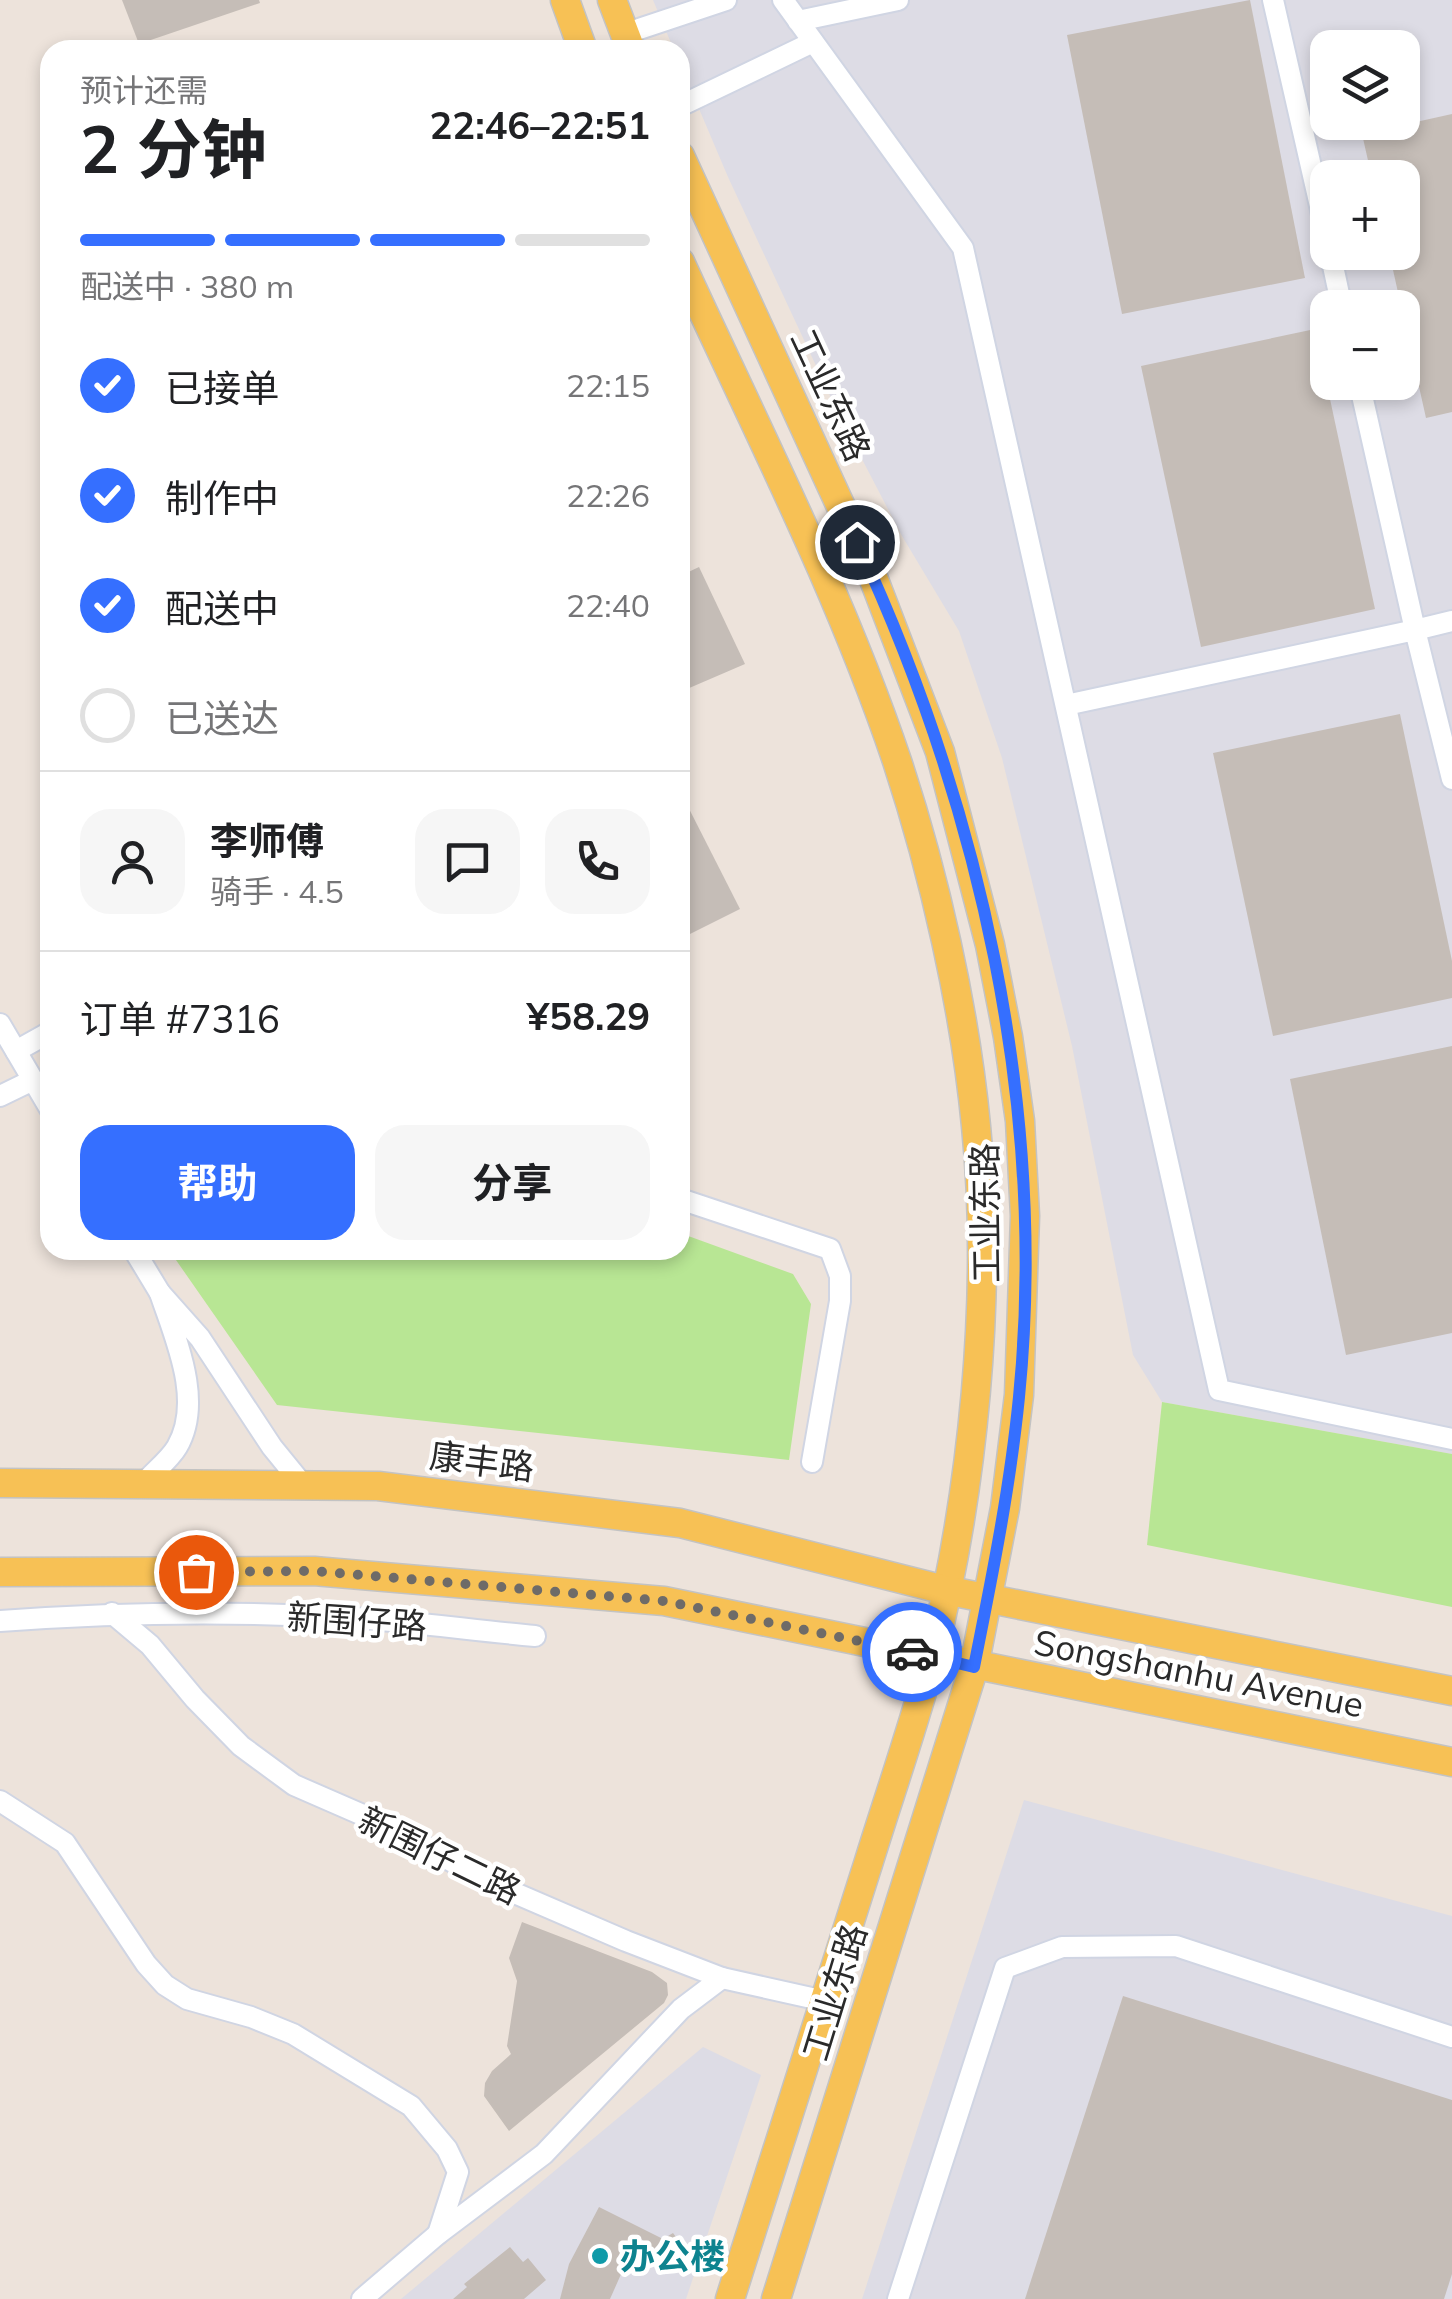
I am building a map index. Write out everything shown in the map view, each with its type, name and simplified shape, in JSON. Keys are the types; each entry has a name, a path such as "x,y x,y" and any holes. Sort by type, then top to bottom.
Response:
{"main road":[{"path":"565,0 579,40"},
{"path":"612,0 627,40"},
{"name":"工业东路","path":"690,178 871,572 940,752 990,945 1020,1121 1025,1216 1019,1394 1005,1508 974,1667 776,2299"},
{"name":"工业东路","path":"690,284 831,590 898,766 948,954 976,1126 981,1217 976,1391 962,1501 932,1656 730,2299"},
{"name":"康丰路","path":"0,1482 378,1486 680,1523 945,1590"},
{"path":"0,1572 314,1571 664,1601 932,1656"},
{"name":"Songshanhu Avenue","path":"945,1590 1452,1691"},
{"name":"Songshanhu Avenue","path":"932,1656 1452,1762"}],"street":[{"path":"633,40 726,0"},
{"path":"783,0 963,248 1220,1390 1452,1440"},
{"path":"798,21 898,0"},
{"path":"1273,0 1310,162"},
{"path":"690,101 814,42"},
{"path":"1364,400 1452,779"},
{"path":"1066,704 1452,622"},
{"path":"0,1024 40,1092"},
{"path":"16,1051 40,1038"},
{"path":"0,1096 33,1080"},
{"path":"690,1202 830,1249 840,1276 840,1301 812,1462"},
{"path":"140,1260 160,1293 200,1338 272,1447 303,1484"},
{"path":"145,1482 178,1446 188,1414 182,1359 160,1293"},
{"name":"新围仔路","path":"0,1622 112,1613 339,1617 534,1636"},
{"name":"新围仔二路","path":"112,1613 150,1645 240,1746 294,1786 388,1826 489,1882 626,1941 722,1978 825,2001"},
{"path":"0,1801 64,1843 146,1964 165,1984 187,1999 294,2034 410,2106 447,2149 458,2172 438,2234"},
{"path":"898,2299 1005,1968 1062,1946 1176,1946 1452,2037"},
{"path":"362,2299 438,2234 544,2154 681,2009 722,1978"}],"shaded area":[{"path":"653,0 1452,0 1452,1454 1162,1402 1133,1355 1072,1046 1002,758 959,631 902,536 839,415 690,88 690,40 670,40"},
{"path":"1024,1800 1452,1916 1452,2299 862,2299"},
{"path":"703,2047 761,2075 686,2299 401,2299"}],"green space":[{"path":"690,1237 793,1274 811,1304 789,1460 277,1405 176,1260 690,1260"},
{"path":"1162,1402 1452,1454 1452,1607 1147,1545"}],"building":[{"path":"122,0 260,3 151,40 137,40"},
{"path":"1250,0 1305,278 1122,314 1067,35"},
{"path":"1452,114 1452,412 1426,418 1420,391 1420,290 1397,290 1393,270 1420,270 1420,160 1368,160 1363,140 1420,140 1420,121"},
{"path":"1310,330 1310,400 1330,400 1375,609 1201,647 1141,366"},
{"path":"699,567 745,664 690,688 690,571"},
{"path":"1400,714 1452,961 1452,998 1273,1036 1213,753"},
{"path":"690,811 740,909 690,934"},
{"path":"1452,1046 1452,1333 1346,1355 1290,1079"},
{"path":"522,1922 652,1972 667,1983 668,1995 664,2003 509,2131 484,2096 485,2083 492,2071 511,2054 507,2046 517,1981 509,1958"},
{"path":"1123,1996 1452,2100 1452,2274 1444,2299 1025,2299"},
{"name":"办公楼","path":"599,2207 663,2239 673,2233 685,2249 668,2263 638,2236 610,2299 560,2299 569,2264"},
{"path":"510,2247 523,2262 528,2258 546,2280 524,2299 453,2299 467,2287 464,2284"}],"way so far":[{"path":"196,1572 314,1571 664,1601 912,1652"}],"place":[{"name":"办公楼","path":"600,2256"}],"route":[{"path":"857,542 920,694 967,848 1008,1037 1024,1184 1019,1394 1005,1508 974,1667 912,1652"}]}
